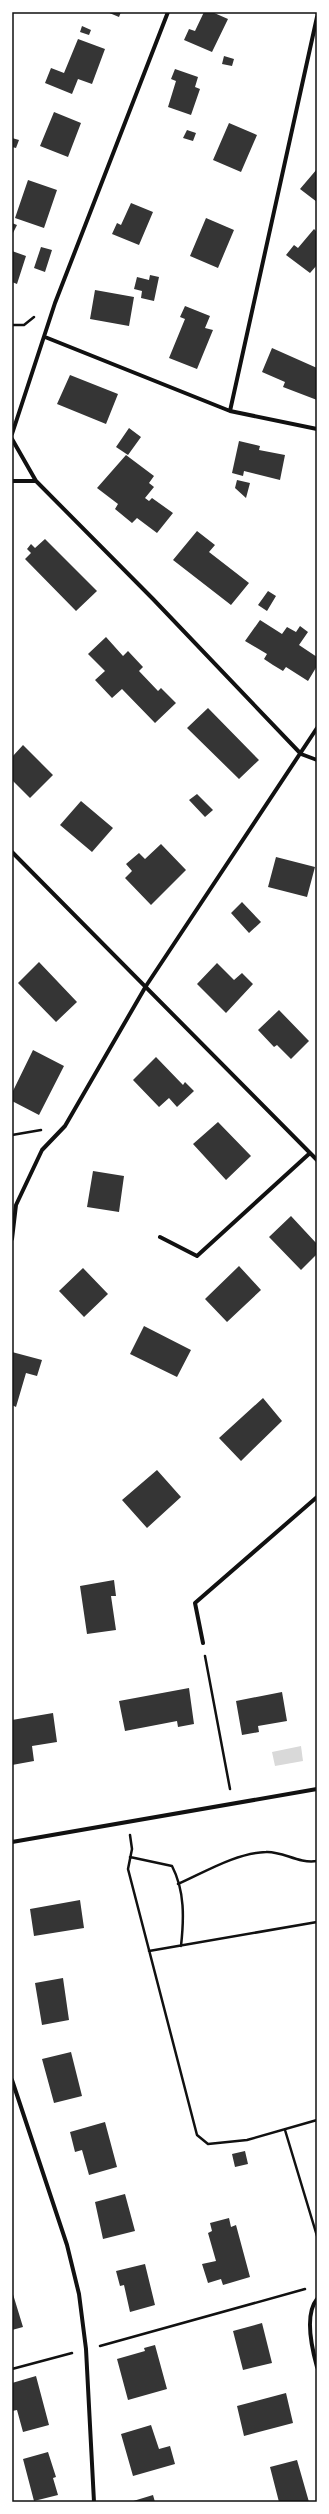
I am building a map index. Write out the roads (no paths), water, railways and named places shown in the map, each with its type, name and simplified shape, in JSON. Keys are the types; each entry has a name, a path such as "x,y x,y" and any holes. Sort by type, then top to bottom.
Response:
{"street":[{"path":"12,434 56,303 168,12"},
{"path":"230,411 317,17"},
{"path":"45,337 230,411 317,429"},
{"path":"12,439 36,482 153,599 301,754 317,760"},
{"path":"12,481 36,482"},
{"path":"12,1239 16,1205 42,1150 65,1126 146,986 317,728"},
{"path":"12,852 317,1160"},
{"path":"160,1237 197,1256 310,1153"},
{"path":"203,1644 195,1602 317,1497"},
{"path":"12,1848 12,1842 317,1789"},
{"path":"12,2080 67,2245 79,2294 86,2349 94,2502"},
{"path":"317,2299 312,2305 310,2339 317,2368"}]}
